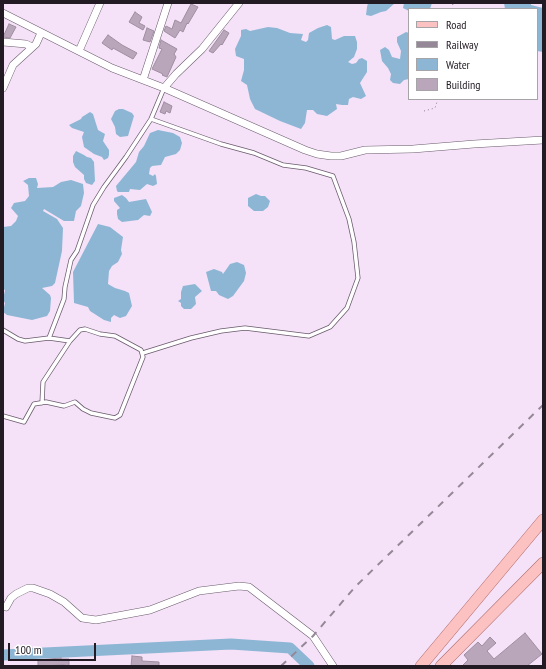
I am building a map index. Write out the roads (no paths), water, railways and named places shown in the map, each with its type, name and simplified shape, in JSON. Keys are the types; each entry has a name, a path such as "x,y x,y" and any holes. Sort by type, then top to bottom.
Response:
{"main road":[{"path":"421,666 543,520"},
{"path":"441,666 543,562"}],"street":[{"path":"79,51 100,3"},
{"path":"143,80 168,3"},
{"path":"164,88 202,49 239,3"},
{"path":"3,13 112,68 164,88 305,150 324,155 342,156 365,150 387,150 543,140"},
{"path":"3,88 14,65 39,40 41,33"},
{"path":"3,42 26,44 32,47"},
{"path":"6,607 11,598 16,594 28,588 33,588 50,594 64,602 82,618 96,620 150,610 199,591 239,586 249,587 312,636 333,666"}],"lane":[{"path":"49,338 64,299 66,280 92,205 151,119 164,88"},
{"path":"143,353 191,338 222,331 245,328 309,336 330,327 348,308 358,278 354,242 349,219 333,176 306,168 283,165 151,119"},
{"path":"42,403 42,382 70,341 82,328 100,334 115,336 141,350 143,353"},
{"path":"3,330 18,340 25,341 49,338 70,341"},
{"path":"3,416 24,422 34,404 46,402 64,406 75,402 90,413 115,418 118,417 143,353"}],"water":[{"path":"368,3 395,3 386,11 371,16 366,15"},
{"path":"404,3 432,3 430,8 408,8 408,10 403,8"},
{"path":"504,3 531,3 531,5 543,8 543,52 538,51 538,8 505,8"},
{"path":"327,25 331,27 332,39 335,40 344,36 355,36 357,49 354,57 348,62 352,64 356,63 362,58 367,61 367,72 360,83 366,96 361,99 353,97 349,99 348,105 336,104 337,109 327,116 317,114 313,110 307,110 305,123 301,129 255,109 250,99 247,85 241,81 244,70 244,59 236,56 235,49 241,36 241,30 246,29 250,31 268,27 277,28 290,33 303,34 301,40 306,42 308,40 309,33"},
{"path":"406,32 408,33 408,79 404,80 400,84 393,83 390,80 391,74 382,61 380,50 385,47 389,50 392,57 400,59 401,51 397,42 397,37"},
{"path":"119,109 132,113 134,116 128,136 120,137 116,134 115,127 111,119 115,111"},
{"path":"90,112 93,114 98,130 105,134 103,141 109,150 109,155 108,158 104,160 102,157 94,154 84,147 82,137 84,132 72,128 69,125 81,119"},
{"path":"158,130 173,133 180,137 182,143 180,150 176,154 165,157 161,165 152,166 150,168 149,174 153,176 155,174 157,184 153,186 147,184 140,190 130,189 129,192 118,192 116,186 136,162 139,152 144,146 150,133"},
{"path":"76,151 91,158 94,162 95,181 92,185 86,183 84,175 75,167 73,156"},
{"path":"29,178 36,178 38,184 37,188 53,187 61,182 71,180 83,184 84,193 81,206 76,211 74,221 64,221 44,209 43,211 57,219 63,228 62,251 55,283 52,286 42,288 50,295 50,311 47,316 32,320 7,315 3,312 5,290 3,289 3,227 11,226 16,221 18,216 11,208 14,203 25,201 29,196 28,185 23,181"},
{"path":"256,194 265,196 270,201 268,207 263,211 254,211 248,206 248,198"},
{"path":"122,195 129,202 146,199 152,212 150,216 144,215 138,220 122,222 118,219 117,210 120,208 114,201 114,198"},
{"path":"98,224 110,227 123,237 121,250 122,254 118,262 112,266 109,271 108,284 129,293 132,306 126,316 120,318 114,315 111,318 111,322 104,320 90,311 88,307 74,303 73,272"},
{"path":"237,262 244,265 246,273 244,281 233,296 228,299 219,295 216,291 211,291 206,272 214,269 222,272 223,274 230,264"},
{"path":"195,284 202,291 195,297 196,304 191,309 184,309 178,301 181,299 183,286"}],"waterway":[{"path":"3,655 231,644 290,648 309,666"}],"railway":[{"path":"281,666 313,636 355,587 543,405"}]}
